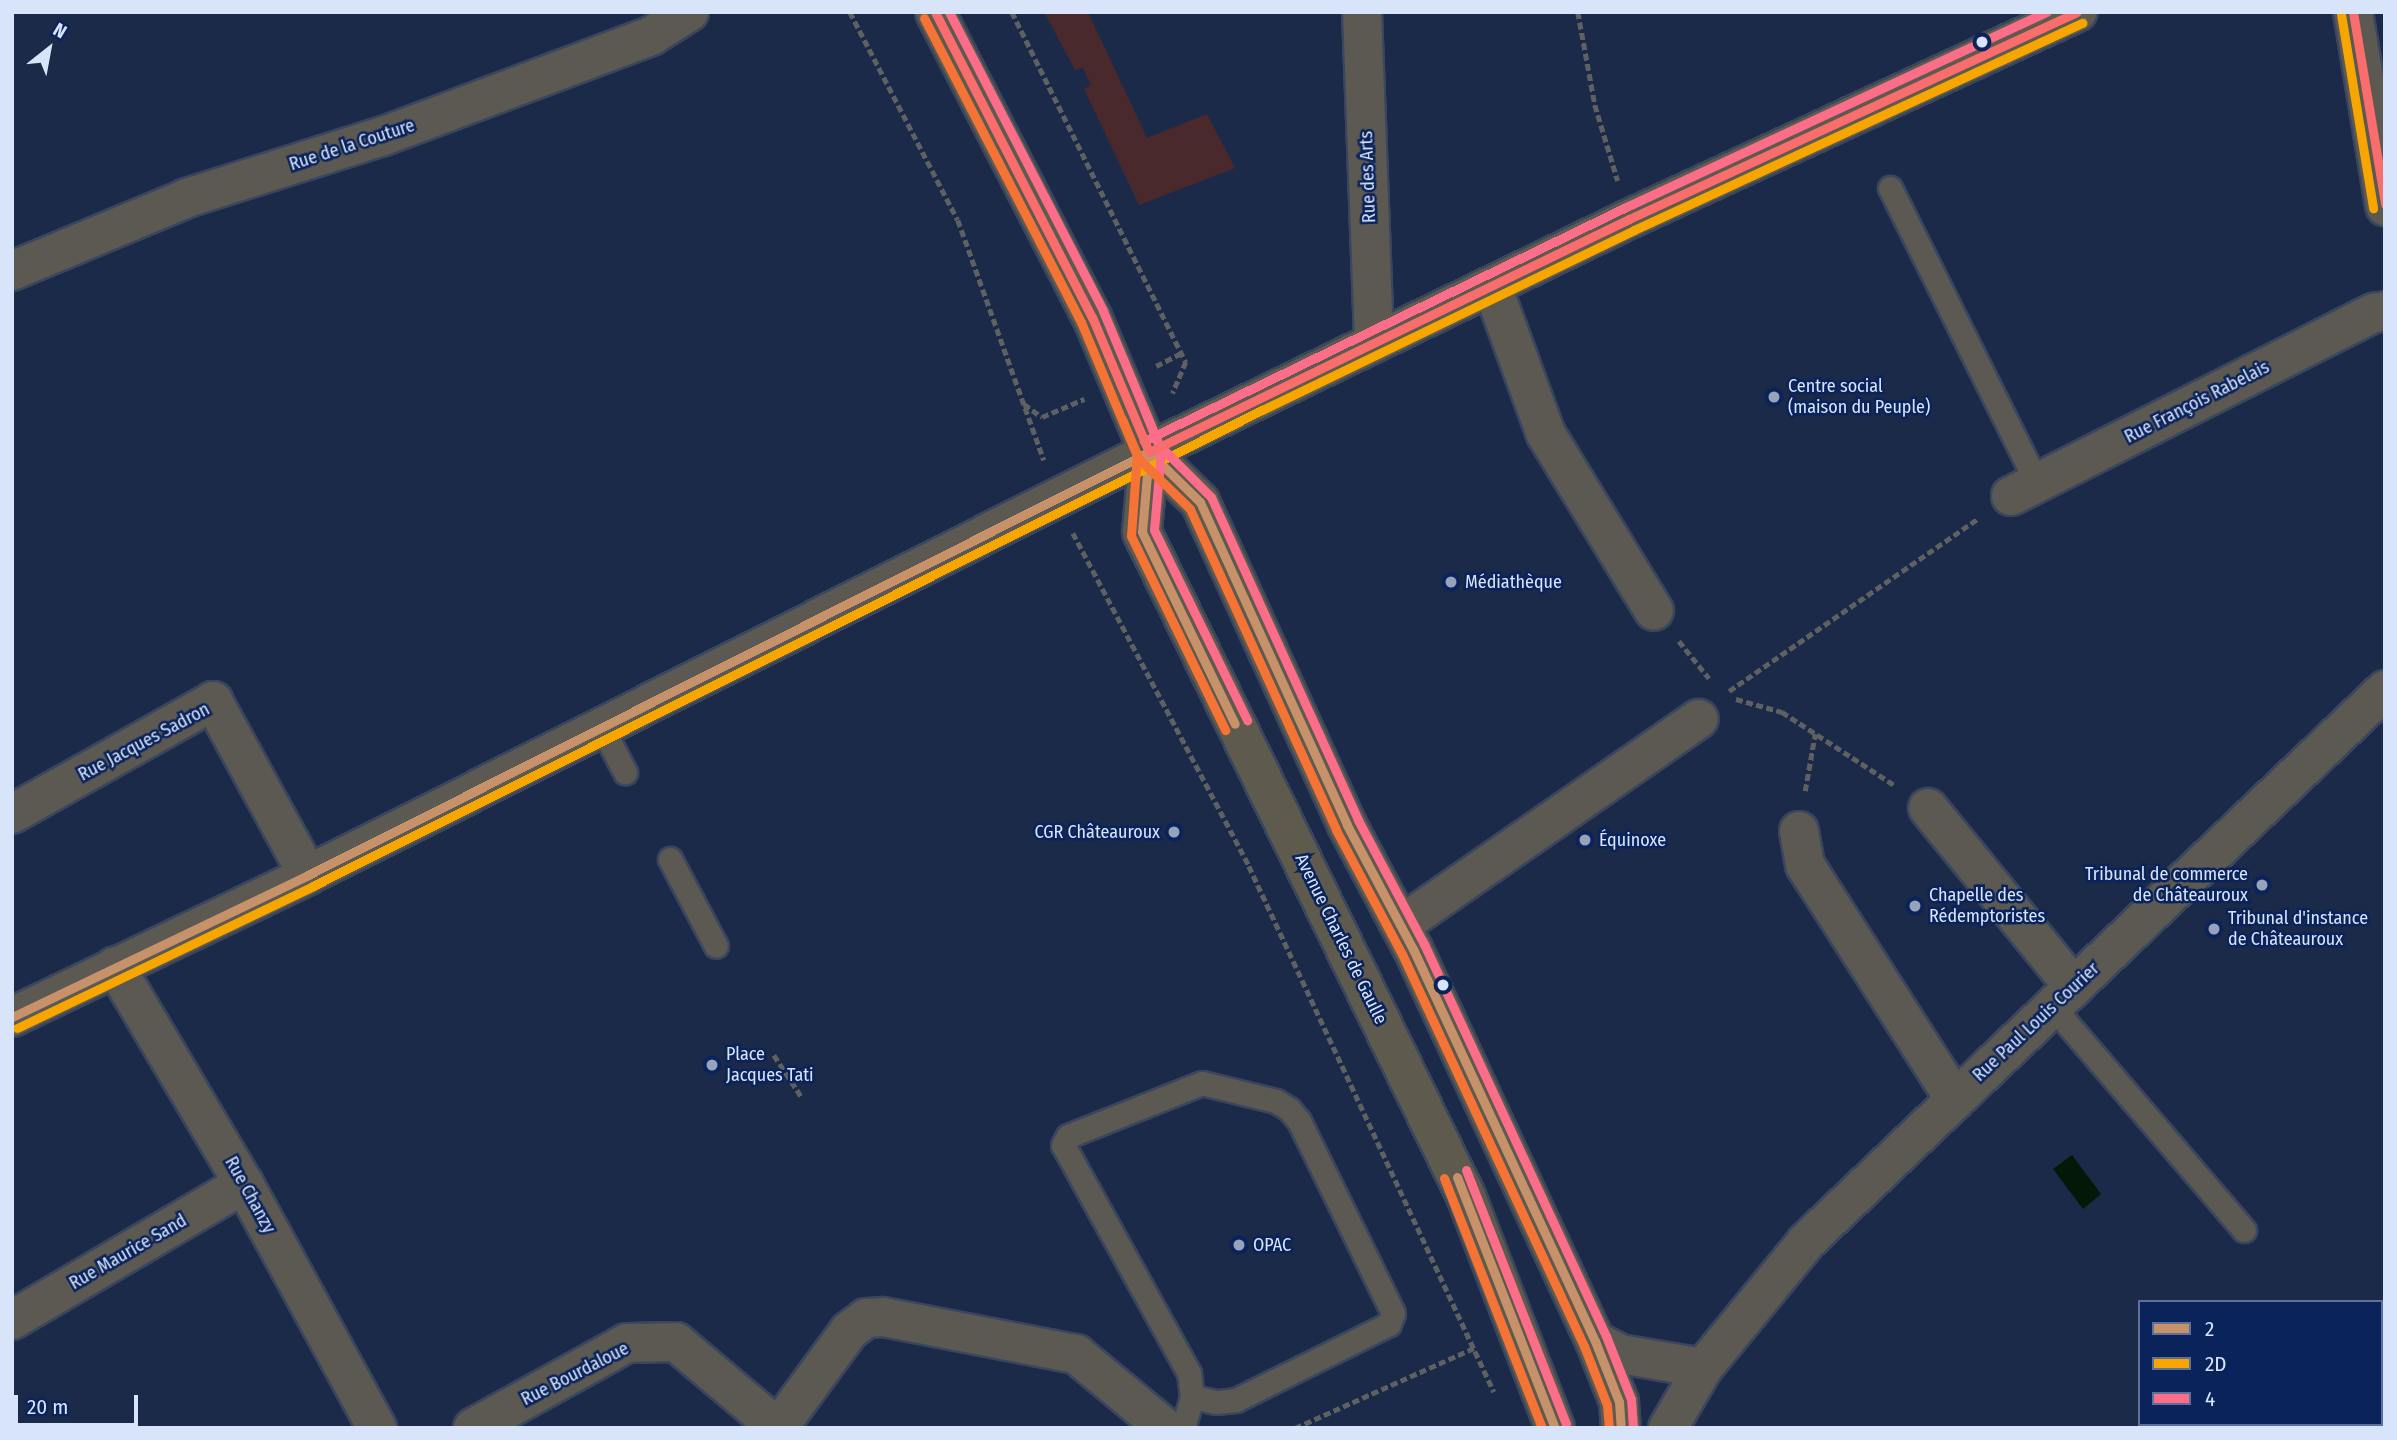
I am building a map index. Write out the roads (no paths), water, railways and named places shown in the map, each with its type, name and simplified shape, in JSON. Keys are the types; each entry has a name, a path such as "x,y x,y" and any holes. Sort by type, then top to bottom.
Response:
{"main road":[{"name":"Avenue Charles de Gaulle","path":"936,12 1092,317 1149,452 1200,502 1347,825 1401,925 1595,1341 1619,1402 1621,1428"},
{"path":"1149,452 1629,219 2077,12"},
{"name":"Avenue Charles de Gaulle","path":"1149,452 1142,532 1466,1196 1555,1428"}],"street":[{"name":"Rue de la Couture","path":"12,271 187,198 381,137 638,41 689,12"},
{"name":"Rue des Arts","path":"1362,12 1374,343"},
{"path":"2353,12 2385,206"},
{"path":"1492,286 1546,433 1654,611"},
{"name":"Rue François Rabelais","path":"2024,489 2374,313 2385,311"},
{"path":"12,1017 308,875 1149,452"},
{"name":"Rue Paul Louis Courier","path":"1668,1428 1703,1368 1806,1242 2385,690"},
{"name":"Rue Jacques Sadron","path":"12,814 213,701 308,875"},
{"path":"1401,925 1711,708"},
{"path":"1928,808 2063,997"},
{"path":"1798,831 1805,865 1955,1100"},
{"name":"Rue Chanzy","path":"115,966 244,1184 377,1428"},
{"name":"Rue Maurice Sand","path":"12,1320 244,1184"},
{"path":"778,1428 849,1331 866,1318 883,1317 1076,1354 1165,1428"},
{"path":"1595,1341 1620,1354 1703,1368"},
{"name":"Rue Bourdaloue","path":"473,1428 627,1343 676,1342 778,1428"}],"lane":[{"path":"1890,188 2024,489"},
{"path":"602,728 625,772"},
{"path":"670,859 716,946"},
{"path":"2063,997 2244,1230"},
{"path":"1184,1428 1192,1397 1189,1373 1063,1145 1068,1136 1202,1083 1276,1101 1289,1109 1305,1134 1392,1305 1393,1313 1389,1325 1236,1401 1216,1402 1192,1397"}],"place":[{"name":"Centre social (maison du Peuple)","path":"1774,397"},
{"name":"Médiathèque","path":"1451,582"},
{"name":"CGR Châteauroux","path":"1174,832"},
{"name":"Équinoxe","path":"1585,840"},
{"name":"Tribunal de commerce de Châteauroux","path":"2262,885"},
{"name":"Chapelle des Rédemptoristes","path":"1915,906"},
{"name":"Tribunal d'instance de Châteauroux","path":"2214,929"},
{"name":"Place Jacques Tati","path":"712,1065"},
{"name":"OPAC","path":"1239,1245"}]}
